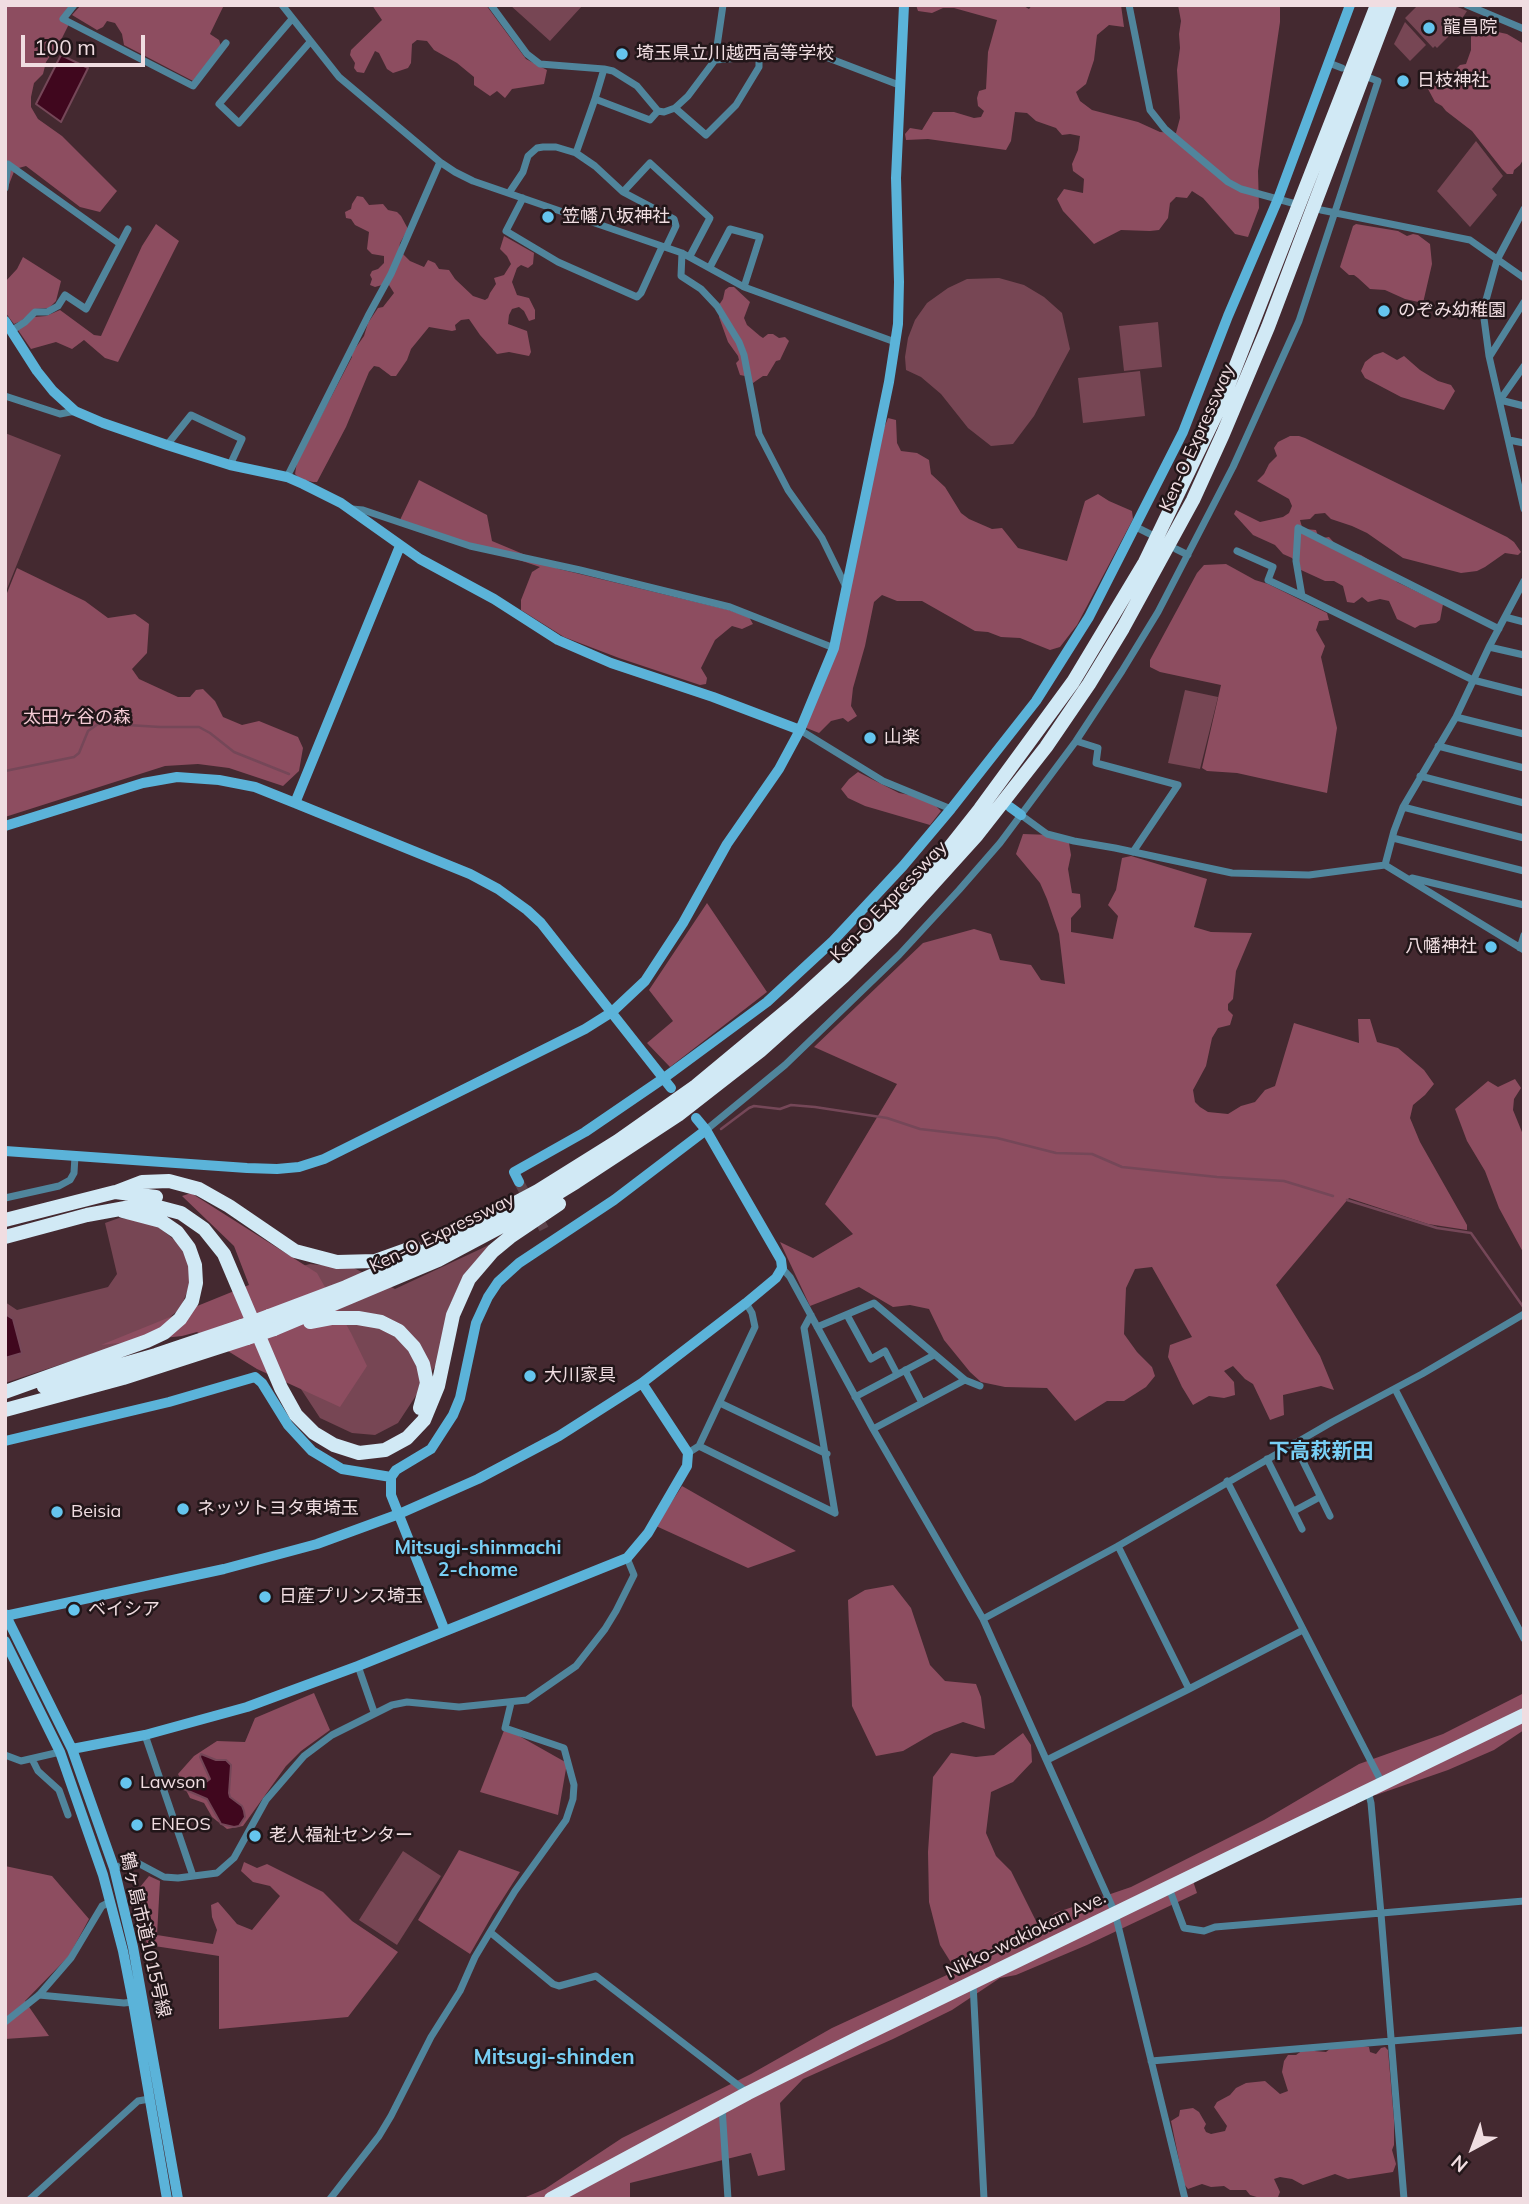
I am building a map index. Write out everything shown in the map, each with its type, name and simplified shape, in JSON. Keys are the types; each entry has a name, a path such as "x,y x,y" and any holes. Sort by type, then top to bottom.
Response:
{"highway":[{"name":"Ken-O Expressway","path":"272,1322 412,1258 538,1191 618,1141 696,1086 787,1012 842,961 938,862 1030,744 1073,682 1145,562 1221,404 1377,5"},
{"name":"Ken-O Expressway","path":"5,1410 122,1378 427,1264 517,1219 678,1115 761,1051 892,929 977,835 1046,747 1089,684 1161,559 1223,434 1273,314 1390,5"},
{"path":"5,1237 87,1215 147,1204 181,1213 204,1229 224,1254 281,1388 296,1415 314,1433 334,1445 359,1452 385,1450 407,1438 424,1420 438,1386 453,1315 469,1279 493,1251 678,1115"},
{"path":"5,1220 115,1192 142,1182 169,1181 199,1189 295,1251 337,1262 375,1261 475,1225"},
{"path":"115,1192 154,1197 176,1204 197,1214 214,1230 238,1268 276,1360 298,1403 314,1423 330,1435 357,1445 379,1443 400,1432 414,1419 423,1404 427,1383 423,1364 414,1347 399,1331 381,1322 358,1318 272,1322"},
{"path":"5,1392 164,1333 180,1319 192,1301 196,1283 195,1265 189,1248 177,1232 161,1221 119,1210"},
{"name":"Ken-O Expressway","path":"5,1397 244,1332"},
{"name":"Nikko-wakiokan Ave.","path":"551,2199 748,2093 1524,1715"}],"street":[{"path":"74,5 63,19 193,86 226,43"},
{"path":"282,5 339,77 440,162 473,181 690,256 744,287 895,342"},
{"path":"491,5 527,54 540,64 604,69 629,80 658,111 664,112 675,108 688,96 715,60 723,5"},
{"path":"5,1151 247,1168 299,1167 324,1159 585,1029 612,1012 645,981 721,853 772,782 800,730 834,648 895,342 899,282 896,178 904,5"},
{"path":"1129,5 1150,110 1165,129 1228,182 1241,189 1292,203"},
{"path":"519,1182 514,1172 668,1083 767,1002 833,941 903,866 951,809 1043,690 1089,617 1183,432 1228,316 1278,199 1350,5"},
{"path":"1467,5 1524,29"},
{"path":"292,19 219,104 239,123 310,42"},
{"path":"715,60 818,54 899,85"},
{"path":"675,108 706,135 736,105 759,67 759,56"},
{"path":"1329,62 1342,68"},
{"path":"576,153 604,69"},
{"path":"445,1631 398,1514 391,1494 391,1477 396,1470 431,1449 453,1415 460,1398 476,1323 488,1297 505,1276 551,1240 614,1200 785,1065 899,955 959,890 1000,843 1076,741 1137,648 1188,555 1299,321 1378,81 1370,78"},
{"path":"595,99 650,120 658,111"},
{"path":"509,193 523,172 528,156 537,148 556,148 576,153 595,166 623,192 674,219 676,226 637,297 558,262 506,231 523,198"},
{"path":"287,477 391,274 440,162"},
{"path":"623,192 650,163 710,218 690,256"},
{"path":"5,188 8,164 120,244"},
{"path":"1524,209 1497,260 1483,311 1489,356 1520,480 1524,509"},
{"path":"1321,210 1470,240 1524,278"},
{"path":"128,229 86,309 65,295 58,306 47,312 35,312 25,322 8,326 37,372 52,391 75,411 103,424 230,465 287,477 349,509 400,546 494,599 558,640 611,663 800,730 883,781 951,809"},
{"path":"710,267 730,229 760,236 744,287"},
{"path":"682,253 681,276 701,289 717,306 739,342 744,355 759,434 788,489 822,538 846,587"},
{"path":"1489,356 1524,302"},
{"path":"1500,400 1523,367"},
{"path":"5,396 60,414 75,411"},
{"path":"1500,400 1524,406"},
{"path":"167,445 191,415 243,439 230,465"},
{"path":"1509,440 1524,443"},
{"path":"349,509 363,510 470,546 730,607 834,648"},
{"path":"1136,527 1150,534"},
{"path":"1302,596 1296,561 1298,528 1499,629"},
{"path":"295,803 400,546"},
{"path":"1176,549 1188,555"},
{"path":"1237,551 1273,567 1268,580 1473,680 1524,693"},
{"path":"1385,865 1404,807 1456,717 1504,617 1522,587"},
{"path":"1504,617 1524,622"},
{"path":"1489,647 1524,655"},
{"path":"1456,717 1524,734"},
{"path":"1076,741 1098,748 1096,763 1178,785 1133,852"},
{"path":"1438,746 1524,768"},
{"path":"1420,776 1524,803"},
{"path":"5,826 143,783 177,777 243,785 295,803 470,874 498,889 527,910 541,923 668,1083"},
{"path":"976,779 987,787"},
{"path":"1010,807 1047,834 1073,842 1232,873 1309,875 1385,865 1522,949 1524,935"},
{"path":"1404,807 1524,838"},
{"path":"1393,838 1524,871"},
{"path":"1405,876 1524,905"},
{"path":"696,1118 706,1130 781,1260 782,1268 790,1277 873,1429 983,1619 1047,1760 1115,1913 1185,2199"},
{"path":"5,1198 59,1186 70,1180 74,1173 75,1156"},
{"path":"544,1229 551,1240"},
{"path":"6,1615 224,1569 317,1544 398,1514 478,1479 559,1436 642,1383 746,1303 776,1278 782,1268"},
{"path":"688,1452 699,1446 755,1327 752,1313 746,1303"},
{"path":"817,1327 874,1303 965,1380 980,1386"},
{"path":"983,1619 1118,1546 1227,1481 1395,1389 1524,1314"},
{"path":"699,1446 835,1513 804,1328 811,1315"},
{"path":"847,1315 871,1359 885,1351 922,1403"},
{"path":"855,1397 934,1355"},
{"path":"5,1441 169,1402 255,1377 262,1383 288,1425 312,1451 342,1469 391,1477"},
{"path":"873,1429 965,1380"},
{"path":"72,1749 145,1735 247,1707 358,1667 613,1566 627,1558 648,1533 687,1466 688,1452 642,1383"},
{"path":"1395,1389 1524,1639"},
{"path":"720,1403 827,1454"},
{"path":"1294,1443 1330,1516"},
{"path":"1267,1459 1302,1529"},
{"path":"1227,1481 1382,1784"},
{"path":"1294,1511 1320,1497"},
{"path":"1118,1546 1189,1689"},
{"path":"114,1868 134,1861 164,1877 218,1873 228,1865 266,1800 304,1756 332,1735 374,1712 407,1702 459,1707 527,1700 576,1666 605,1629 634,1575 627,1558"},
{"name":"鶴ヶ島市道1015号線","path":"6,1615 72,1749 114,1868 133,1947 178,2199"},
{"path":"1047,1760 1303,1630"},
{"name":"鶴ヶ島市道1015号線","path":"5,1641 60,1752 103,1875 123,1951 167,2199"},
{"path":"358,1667 374,1712"},
{"path":"330,2199 379,2136 431,2037 460,1992 474,1957 515,1891 566,1820 573,1799 574,1785 564,1748 505,1728 511,1703"},
{"path":"145,1735 193,1876"},
{"path":"5,1755 21,1761 60,1752"},
{"path":"32,1759 38,1772 59,1790 68,1815"},
{"path":"1368,1791 1381,1914 1404,2199"},
{"path":"1168,1887 1184,1928 1204,1931 1215,1927 1524,1901"},
{"path":"5,2022 39,1995 71,1958 102,1906 110,1902"},
{"path":"490,1932 553,1984 559,1986 596,1976 748,2093"},
{"path":"973,1983 984,2199"},
{"path":"39,1995 133,2002"},
{"path":"1151,2061 1524,2030"},
{"path":"30,2199 138,2101 149,2099"},
{"path":"722,2107 728,2199"}],"shaded area":[{"path":"510,5 583,5 550,41"},
{"path":"1418,5 1453,5 1467,11 1454,31 1437,48 1433,48 1405,18"},
{"path":"1405,22 1426,45 1410,61 1394,44"},
{"path":"61,55 88,68 61,122 36,104"},
{"path":"1476,141 1503,176 1492,189 1497,195 1470,227 1437,191"},
{"path":"999,278 1024,285 1044,297 1062,313 1070,349 1034,416 1013,444 991,446 968,428 941,394 921,377 906,370 905,357 915,320 927,303 967,279"},
{"path":"1158,322 1162,367 1124,371 1119,326"},
{"path":"1140,371 1145,416 1083,423 1078,378"},
{"path":"5,433 61,455 5,594"},
{"path":"1185,690 1218,697 1200,769 1168,763"},
{"path":"119,1218 151,1221 177,1242 190,1263 190,1285 180,1309 159,1326 134,1340 5,1383 5,1302 17,1310 108,1287 117,1274 105,1223"},
{"path":"489,1245 462,1279 449,1307 436,1365 398,1423 375,1435 352,1433 320,1418 301,1389 295,1268 310,1264 354,1268 395,1289"},
{"path":"5,1314 13,1319 22,1353 5,1358"},
{"path":"201,1754 216,1760 226,1760 231,1765 230,1797 242,1806 245,1817 239,1826 221,1824 207,1799 179,1787 184,1782 206,1782 210,1779"},
{"path":"403,1851 441,1876 397,1945 359,1920"}],"green space":[{"path":"5,5 70,5 63,15 70,22 46,62 43,74 34,83 31,107 38,119 62,136 117,191 100,212 80,207 26,166 15,169 5,190"},
{"path":"81,5 224,5 210,34 219,40 221,46 193,81 124,45 122,34 115,23 107,21 97,30 72,15"},
{"path":"372,5 486,5 526,59 547,70 544,84 512,89 505,98 497,91 490,96 474,85 474,77 457,63 434,50 427,41 417,40 412,44 411,63 408,68 393,73 387,69 379,53 375,51 364,73 357,72 350,55 351,50 382,20"},
{"path":"916,5 1022,5 1029,9 1032,5 1121,5 1124,27 1109,25 1097,35 1094,60 1086,84 1076,92 1080,101 1092,110 1138,122 1160,132 1176,133 1180,118 1177,70 1181,21 1178,5 1280,5 1280,22 1258,171 1259,208 1248,237 1235,234 1203,198 1192,191 1187,198 1176,197 1170,203 1168,218 1159,230 1121,230 1094,244 1063,211 1057,199 1064,189 1083,193 1084,179 1073,171 1072,164 1080,136 1062,135 1056,128 1036,121 1027,113 1015,112 1011,141 1006,150 928,139 906,140 905,134 910,128 922,130 933,112 954,112 974,118 981,117 984,111 978,106 977,98 979,91 986,89 988,52 997,20 954,8 943,8 932,13 918,11"},
{"path":"1484,29 1507,34 1524,44 1524,158 1513,174 1507,174 1472,131 1435,102 1428,89 1433,82 1440,82 1440,76 1466,64 1471,50 1471,32"},
{"path":"357,196 363,197 369,205 383,204 388,210 401,216 408,229 399,250 410,261 424,267 428,260 435,263 439,269 449,270 473,296 485,300 496,284 494,278 504,275 511,264 500,249 504,236 534,253 533,264 528,268 521,265 517,268 512,282 517,295 529,298 535,310 535,319 529,321 519,307 512,309 508,324 527,331 531,352 529,356 509,352 497,354 469,319 461,320 455,325 456,330 452,331 429,327 411,349 396,376 374,366 369,372 346,427 317,482 313,482 300,479 295,474 297,462 352,353 364,336 368,323 378,308 383,307 394,293 389,285 370,285 370,275 384,263 384,256 372,254 367,249 369,232 346,218 345,212 351,209"},
{"path":"156,224 179,241 118,362 105,358 84,340 72,349 56,342 31,349 18,330 34,317 46,316 60,310 94,335 101,336 142,246"},
{"path":"1356,224 1398,231 1407,236 1418,235 1430,244 1432,264 1423,303 1385,290 1370,289 1340,267 1353,226"},
{"path":"23,257 61,281 56,301 49,308 35,309 14,324 5,312 5,282 17,269"},
{"path":"729,287 734,287 750,302 744,318 747,325 763,338 773,334 789,341 780,360 776,361 767,376 753,383 740,375 736,363 738,356 728,342 719,317 719,305"},
{"path":"1383,352 1397,360 1404,356 1420,370 1451,385 1455,391 1444,410 1401,397 1365,378 1361,371 1365,362"},
{"path":"888,418 896,420 897,443 901,451 917,453 929,460 931,474 945,487 961,513 992,529 1002,528 1018,548 1067,561 1085,501 1098,494 1132,511 1133,519 1077,625 1060,647 1050,650 1020,638 975,631 922,601 897,601 882,595 874,602 853,688 851,706 857,716 848,722 843,718 831,721 819,733 804,727 821,687 882,433"},
{"path":"1290,436 1305,438 1507,537 1521,552 1518,555 1505,553 1477,571 1461,573 1403,558 1367,533 1331,519 1325,513 1300,520 1305,529 1316,530 1318,536 1323,538 1329,537 1338,547 1361,555 1389,572 1397,582 1443,604 1440,620 1415,628 1397,619 1389,601 1380,599 1368,602 1362,597 1354,603 1347,602 1343,586 1301,570 1292,558 1283,554 1275,545 1253,535 1234,514 1236,510 1260,522 1289,513 1292,506 1289,499 1257,481 1277,456 1274,448 1278,442"},
{"path":"419,480 487,515 492,541 559,569 729,610 749,617 753,624 742,629 732,626 715,640 701,668 707,678 706,684 700,685 564,637 521,610 521,600 532,572 540,567 400,520"},
{"path":"1226,564 1327,613 1329,620 1319,621 1316,630 1325,646 1321,657 1337,728 1327,793 1202,768 1221,685 1160,672 1150,667 1150,660 1197,573 1204,565"},
{"name":"太田ヶ谷の森","path":"17,568 85,601 108,618 135,614 149,624 147,653 132,669 139,679 178,697 190,697 196,690 203,689 215,701 223,717 242,725 259,721 298,737 303,748 299,771 283,786 229,768 198,764 165,766 5,817 5,598"},
{"path":"858,772 899,793 915,796 941,811 930,825 865,806 848,798 841,789"},
{"path":"1023,834 1051,835 1069,843 1071,855 1068,869 1072,893 1080,894 1081,907 1071,918 1071,932 1113,939 1118,916 1108,905 1116,890 1122,858 1131,856 1207,879 1194,927 1211,932 1252,933 1236,971 1233,999 1228,1004 1228,1010 1233,1015 1230,1025 1218,1028 1212,1038 1206,1066 1193,1090 1195,1102 1208,1112 1228,1114 1255,1102 1265,1090 1275,1086 1294,1023 1359,1043 1358,1019 1370,1019 1377,1042 1398,1048 1424,1070 1434,1084 1413,1105 1410,1118 1420,1142 1467,1225 1467,1230 1428,1224 1349,1198 1276,1285 1320,1356 1334,1390 1321,1386 1283,1395 1284,1415 1270,1420 1253,1384 1233,1366 1224,1371 1234,1382 1235,1395 1224,1398 1209,1396 1193,1405 1168,1357 1170,1345 1192,1337 1152,1267 1135,1269 1126,1288 1124,1334 1152,1367 1155,1376 1146,1387 1124,1401 1107,1401 1075,1421 1047,1388 1005,1387 981,1382 944,1340 929,1309 910,1305 893,1307 859,1287 810,1306 780,1242 813,1258 853,1234 825,1204 897,1084 814,1047 923,943 974,929 991,934 1000,960 1031,965 1041,980 1065,984 1059,934 1047,899 1040,883 1016,854"},
{"path":"707,903 767,992 670,1067 647,1043 673,1021 649,990"},
{"path":"1515,1079 1521,1088 1514,1099 1513,1110 1524,1137 1524,1254 1499,1208 1485,1171 1467,1141 1455,1109 1488,1081 1498,1087"},
{"path":"191,1193 317,1273 367,1366 340,1407 257,1369 197,1332 101,1345 249,1285 234,1246 182,1196"},
{"path":"682,1486 796,1551 748,1568 656,1526"},
{"path":"893,1585 911,1608 930,1665 945,1681 976,1684 981,1697 985,1729 963,1722 934,1733 903,1751 876,1756 852,1706 848,1600 865,1590"},
{"path":"314,1693 330,1730 301,1751 286,1766 243,1826 227,1829 212,1817 204,1803 190,1798 178,1774 194,1756 217,1741 245,1742 255,1718"},
{"path":"1524,1693 1524,1730 1494,1750 1448,1770 1376,1795 1364,1796 1355,1805 1192,1878 1197,1893 1087,1945 1016,1975 1000,1978 952,2010 803,2079 780,2103 785,2170 758,2176 751,2153 630,2183 630,2199 521,2199 545,2189 622,2138 751,2074 832,2028 1027,1938 955,1969 940,1945 929,1902 928,1852 933,1777 951,1753 976,1757 994,1755 1023,1733 1031,1745 1032,1762 1013,1782 991,1792 986,1833 996,1856 1011,1871 1038,1925 1028,1938 1055,1913 1131,1887 1264,1820 1359,1764 1443,1734"},
{"path":"505,1728 567,1763 558,1815 480,1792"},
{"path":"459,1850 520,1872 470,1954 418,1920"},
{"path":"244,1862 257,1868 267,1864 323,1892 352,1921 398,1952 348,2017 219,2029 219,1956 148,1945 139,1927 132,1897 149,1876 160,1881 157,1935 213,1944 217,1930 211,1905 218,1902 237,1924 252,1930 280,1896 270,1886 253,1882 241,1871"},
{"path":"5,1866 52,1876 89,1919 69,1956 25,2001 49,2036 5,2039"},
{"path":"1358,2045 1369,2047 1370,2052 1376,2054 1381,2048 1388,2050 1394,2120 1392,2150 1396,2164 1393,2172 1348,2179 1335,2174 1303,2185 1280,2177 1274,2179 1280,2192 1278,2197 1260,2198 1250,2195 1246,2190 1230,2190 1224,2186 1211,2187 1202,2184 1188,2189 1184,2184 1171,2121 1179,2116 1180,2110 1193,2108 1199,2112 1206,2124 1206,2132 1211,2134 1225,2131 1227,2126 1214,2107 1236,2088 1246,2083 1265,2081 1280,2094 1288,2091 1282,2072 1288,2055 1296,2055 1303,2050 1326,2052 1331,2048"}],"waterway":[{"path":"5,771 74,757 79,753 88,731 98,724 111,724 199,727 234,752 289,774"},
{"path":"721,1129 754,1106 780,1109 791,1105 815,1107 887,1118 920,1129 997,1138 1056,1153 1092,1154 1122,1167 1284,1181 1333,1196"},
{"path":"1347,1200 1437,1228 1471,1233 1524,1308"}],"tunnel":[{"path":"519,1182 544,1229"}],"place":[{"name":"龍昌院","path":"1429,28"},
{"name":"埼玉県立川越西高等学校","path":"622,54"},
{"name":"日枝神社","path":"1403,81"},
{"name":"笠幡八坂神社","path":"548,217"},
{"name":"のぞみ幼稚園","path":"1384,311"},
{"name":"山楽","path":"870,738"},
{"name":"八幡神社","path":"1491,947"},
{"name":"大川家具","path":"530,1376"},
{"name":"ネッツトヨタ東埼玉","path":"183,1509"},
{"name":"Beisia","path":"57,1512"},
{"name":"日産プリンス埼玉","path":"265,1597"},
{"name":"ベイシア","path":"74,1610"},
{"name":"Lawson","path":"126,1783"},
{"name":"ENEOS","path":"137,1825"},
{"name":"老人福祉センター","path":"255,1836"}],"district":[{"name":"下高萩新田","path":"1321,1452"},
{"name":"Mitsugi-shinmachi 2-chome","path":"478,1559"},
{"name":"Mitsugi-shinden","path":"554,2058"}]}
